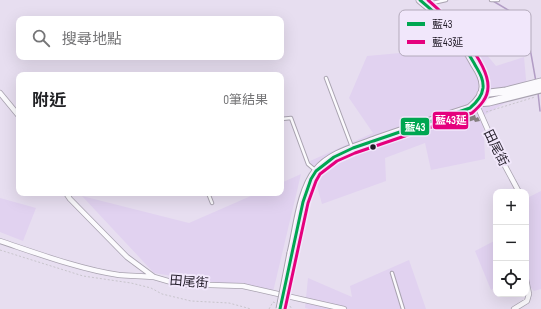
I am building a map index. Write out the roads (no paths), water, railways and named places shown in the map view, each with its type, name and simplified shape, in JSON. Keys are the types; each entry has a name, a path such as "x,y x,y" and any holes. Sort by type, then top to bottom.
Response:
{"street":[{"path":"423,2 432,10"},
{"path":"280,309 303,202 311,179 316,171 334,157 353,148 470,108 476,103 483,86 482,77 471,56"},
{"path":"481,94 506,91 541,82"},
{"path":"476,103 489,102 541,89"},
{"path":"0,92 16,112"},
{"name":"田尾街","path":"476,103 498,153 517,189"},
{"name":"田尾街","path":"68,196 127,257 154,277 178,284 243,286 344,309"},
{"path":"0,241 86,267 120,275 154,277"},
{"path":"514,309 528,301 529,297"}],"lane":[{"path":"423,2 446,0"},
{"path":"491,0 498,0"},
{"path":"326,78 353,148"},
{"path":"284,119 291,118 308,164 316,171"},
{"path":"209,196 212,203"},
{"path":"392,273 403,309"}],"waterway":[{"path":"493,1 508,10"},
{"path":"531,54 536,82"},
{"path":"538,93 540,111"}]}
